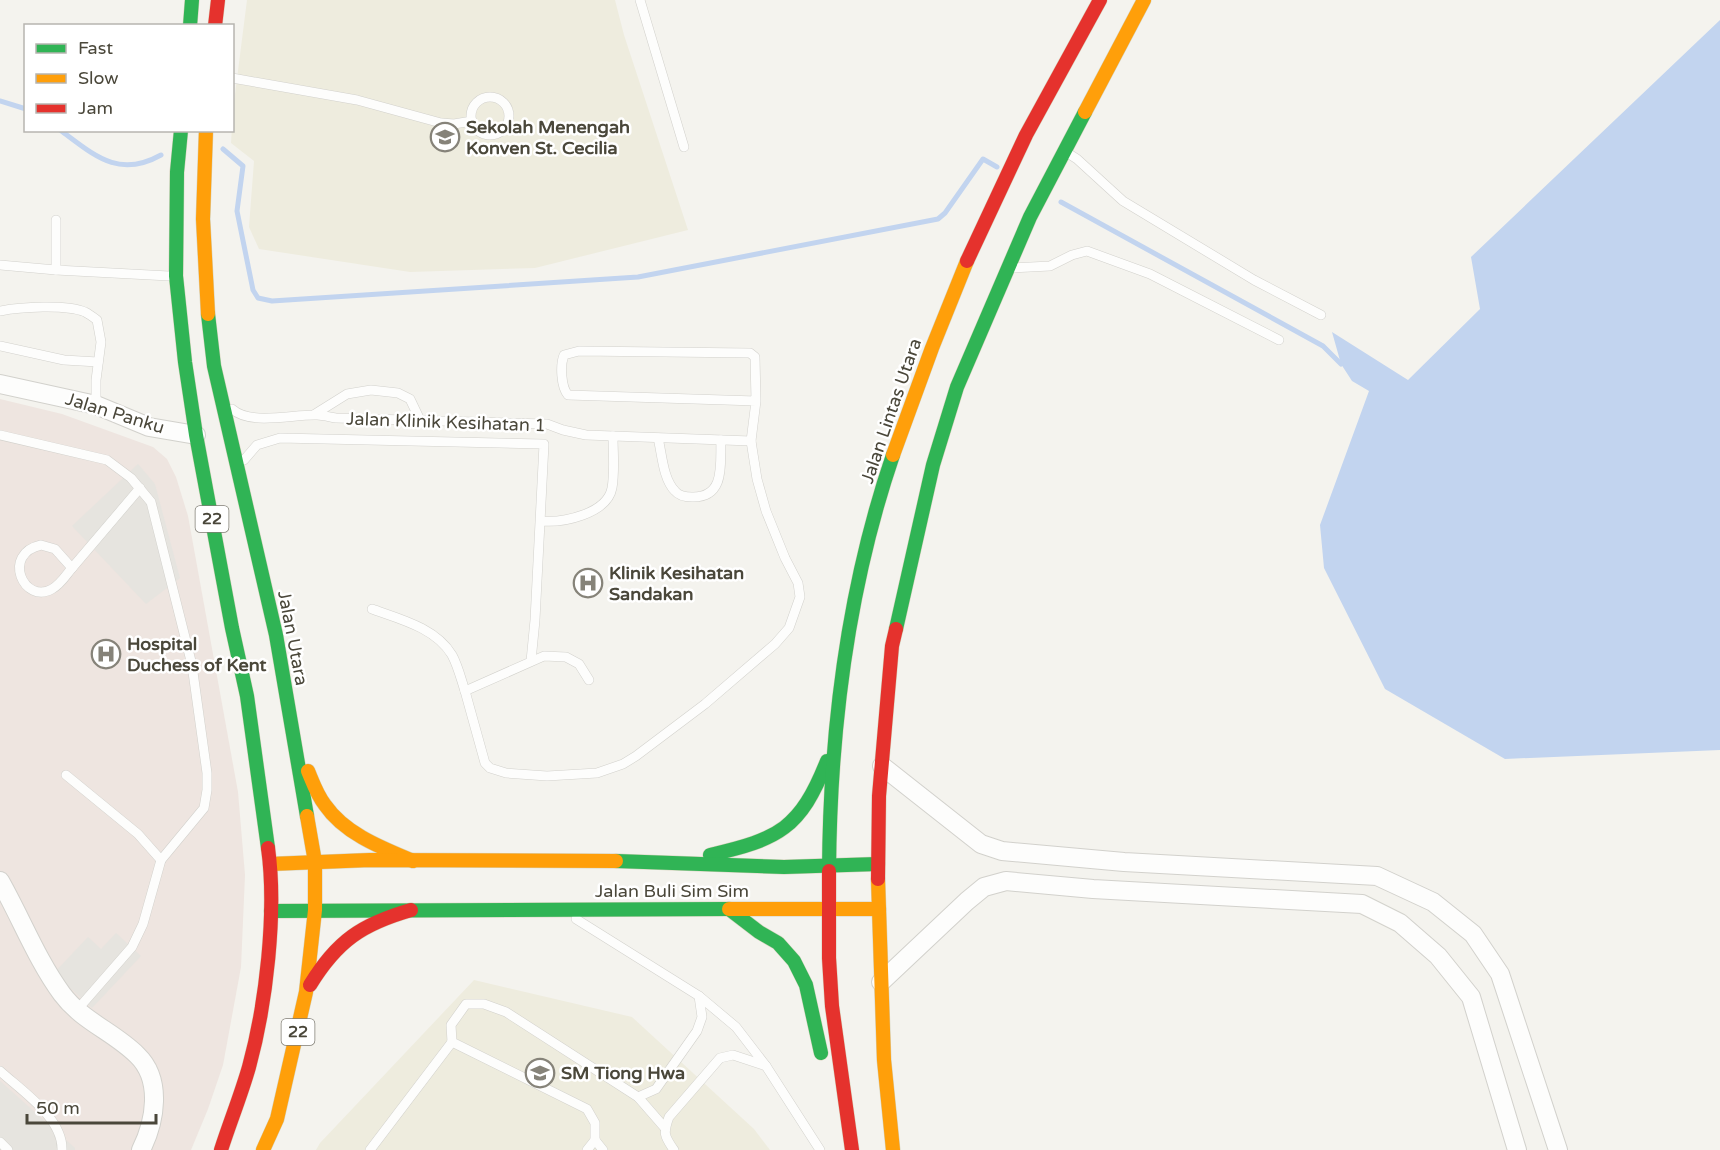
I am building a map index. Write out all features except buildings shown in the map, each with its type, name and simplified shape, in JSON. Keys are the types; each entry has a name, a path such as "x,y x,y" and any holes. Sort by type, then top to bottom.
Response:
{"main road":[{"path":"190,24 192,0"},
{"path":"215,24 218,0"},
{"name":"Jalan Lintas Utara","path":"829,909 837,718 847,645 867,546 892,457 951,296 1016,154 1100,0"},
{"path":"893,1150 884,1060 878,864 882,766 892,646 933,465 957,387 1030,217 1144,0"},
{"name":"22","path":"181,132 177,172 176,276 185,362 196,435 232,628 251,687 270,864 271,911 264,991 249,1066 221,1150"},
{"name":"Jalan Utara","path":"206,132 202,180 208,326 220,396 280,656 315,862 315,910 306,992 277,1119 263,1150"},
{"path":"267,673 280,656"},
{"path":"682,863 762,842 791,823 806,805 819,783 831,750 837,718"},
{"path":"294,736 315,786 324,804 334,816 381,847 413,861"},
{"name":"Jalan Buli Sim Sim","path":"270,864 413,861 625,861 784,867 878,864"},
{"path":"729,909 778,943 794,961 806,985 824,1066"},
{"path":"829,909 833,1011 851,1150"},
{"name":"Jalan Buli Sim Sim","path":"271,911 879,909"},
{"path":"306,992 322,963 350,936 385,917 411,910"},
{"path":"829,1088 837,1119 851,1150"}],"street":[{"name":"Jalan Panku","path":"0,384 96,405 149,427 196,435"},
{"path":"882,766 981,844 1002,851 1124,862 1377,876 1433,902 1473,934 1500,974 1558,1150"},
{"path":"0,881 62,995 84,1017 138,1055 147,1067 154,1100 153,1120 141,1150"},
{"path":"881,982 984,887 1006,881 1093,889 1362,904 1400,923 1438,956 1471,997 1517,1150"}],"lane":[{"path":"640,0 684,147"},
{"path":"234,78 357,100 441,123 454,124 472,121"},
{"path":"482,99 501,100 508,111 509,117 505,128 495,135 478,131 472,121 474,108 482,99"},
{"path":"1064,151 1077,159 1123,201 1254,280 1321,315"},
{"path":"56,220 56,270"},
{"path":"1007,268 1056,265 1072,255 1087,251 1150,274 1279,340"},
{"path":"0,265 176,276"},
{"path":"0,311 36,307 76,309 86,312 97,320 101,342 96,405"},
{"path":"0,346 64,360 98,362"},
{"path":"372,609 413,624 446,646 454,657 485,763 490,768 506,773 547,776 597,772 623,764 705,704 775,644 789,628 800,597 798,583 785,558 766,510 757,478 751,441 756,401 755,357 750,353 579,351 567,353 563,358 565,392 568,395 756,401"},
{"path":"315,414 347,394 371,390 398,393 410,399 420,420"},
{"name":"Jalan Klinik Kesihatan 1","path":"220,396 234,412 268,418 315,414 336,418 547,424 586,435 751,441"},
{"path":"0,435 107,460 131,478 151,502 192,665 207,773 204,808 161,860 143,924 132,947 77,1010"},
{"path":"541,521 558,522 583,516 607,499 612,489 613,436"},
{"path":"239,477 245,457 257,445 280,438 544,444 531,661"},
{"path":"658,438 668,478 675,492 684,497 698,497 709,493 716,487 720,476 721,440"},
{"path":"72,568 56,549 40,545 26,551 19,565 22,580 33,590 54,588 72,568 140,488"},
{"path":"465,691 544,656 566,657 579,664 589,680"},
{"path":"66,775 138,834 161,860"},
{"path":"562,909 699,996 736,1027 766,1066 820,1150"},
{"path":"638,1097 656,1089 698,1031 702,1017 699,996"},
{"path":"370,1150 452,1042 451,1025 466,1004 484,1004 506,1012 638,1097 664,1128"},
{"path":"452,1042 587,1109 595,1123 595,1140 603,1150"},
{"path":"674,1150 665,1137 664,1128 669,1117 720,1058 733,1055 766,1066"},
{"path":"0,1071 54,1122 60,1133 62,1150"},
{"path":"586,1150 595,1140"},
{"path":"0,1142 8,1150"}],"shaded area":[{"name":"Sekolah Menengah Konven St. Cecilia","path":"247,0 615,0 624,35 688,230 535,268 410,272 259,249 249,227 254,161 231,143 232,132 234,132 234,102"},
{"name":"Hospital Duchess of Kent","path":"0,399 62,414 153,447 167,459 176,477 188,516 238,792 245,875 241,967 223,1065 191,1150 0,1150"},
{"path":"138,464 155,484 180,578 146,604 72,526"},
{"path":"116,933 141,956 92,1008 54,973 88,937 101,949"},
{"name":"SM Tiong Hwa","path":"474,980 632,1017 754,1129 770,1150 316,1150 320,1143"},
{"path":"0,1081 75,1148 75,1150 0,1150"}],"water":[{"path":"1720,20 1720,750 1505,759 1385,689 1324,568 1320,525 1369,391 1352,381 1341,364 1332,332 1408,380 1480,309 1471,257"}],"waterway":[{"path":"0,101 24,108"},
{"path":"63,132 96,155 119,164 132,165 161,155"},
{"path":"223,149 243,166 237,211 253,290 258,298 272,301 638,277 938,219 945,213 983,159 997,167"},
{"path":"1061,202 1323,346 1341,364"}],"traffic: fast":[{"path":"190,24 192,0"},
{"path":"896,629 933,465 957,387 1030,217 1085,112"},
{"path":"181,132 177,172 176,276 185,362 196,435 247,696 268,848"},
{"path":"208,314 214,366 276,635 307,816"},
{"path":"829,871 833,766 844,660 864,556 893,455"},
{"path":"710,855 754,843 784,828 807,802 827,761"},
{"path":"616,861 784,867 878,864"},
{"path":"729,909 778,943 794,961 806,985 821,1053"},
{"path":"271,911 729,909"}],"traffic: slow":[{"path":"1085,112 1144,0"},
{"path":"206,132 203,219 208,314"},
{"path":"893,455 967,261"},
{"path":"308,771 322,801 343,824 365,839 413,861"},
{"path":"263,1150 277,1119 306,992 315,910 315,862 307,816"},
{"path":"270,864 370,860 616,861"},
{"path":"878,879 884,1060 893,1150"},
{"path":"729,909 879,909"}],"traffic: jam":[{"path":"215,24 218,0"},
{"path":"967,261 1026,135 1100,0"},
{"path":"878,879 879,796 892,646 896,629"},
{"path":"221,1150 249,1067 265,987 271,900 268,848"},
{"path":"829,871 829,958 832,1006 852,1150"},
{"path":"310,985 330,957 352,936 378,921 411,910"}],"place":[{"name":"Sekolah Menengah Konven St. Cecilia","path":"445,137"},
{"name":"Klinik Kesihatan Sandakan","path":"588,583"},
{"name":"Hospital Duchess of Kent","path":"106,654"},
{"name":"SM Tiong Hwa","path":"540,1073"}]}
